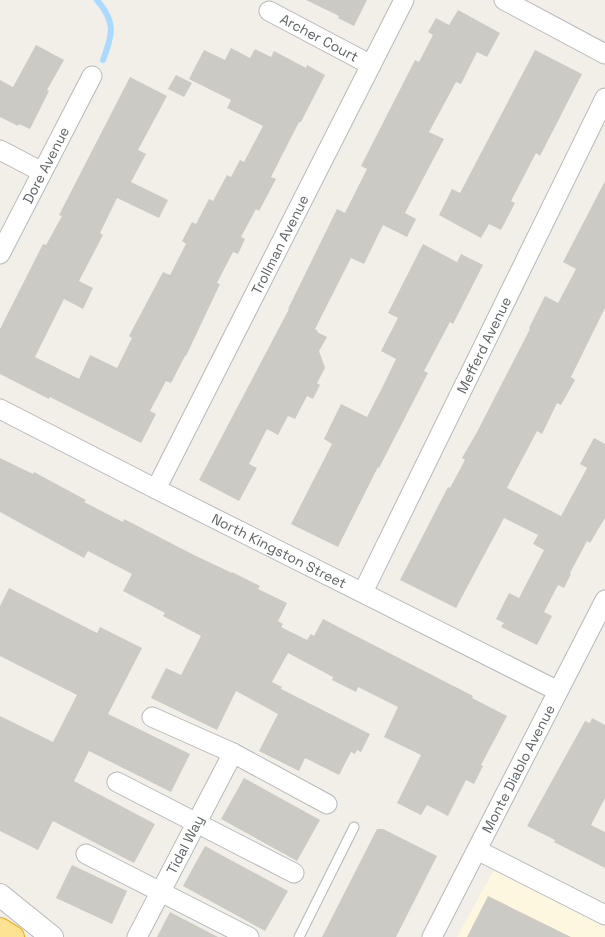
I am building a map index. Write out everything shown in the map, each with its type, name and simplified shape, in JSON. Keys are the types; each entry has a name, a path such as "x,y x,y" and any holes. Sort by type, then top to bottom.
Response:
{"highway":[{"path":"0,929 13,937"}],"street":[{"name":"Trollman Avenue","path":"156,489 404,0"},
{"path":"504,0 605,54"},
{"name":"Archer Court","path":"269,10 371,64"},
{"name":"Dore Avenue","path":"0,254 92,76"},
{"name":"Mefferd Avenue","path":"363,592 605,98"},
{"path":"0,150 42,172"},
{"name":"North Kingston Street","path":"0,409 558,691"},
{"name":"Monte Diablo Avenue","path":"432,937 605,600"},
{"path":"152,717 233,753 327,804"},
{"name":"Tidal Way","path":"136,937 233,753"},
{"path":"117,782 294,873"},
{"path":"477,850 605,915"},
{"path":"86,854 249,937"},
{"path":"0,895 52,937"}],"lane":[{"path":"299,937 354,827"}],"shaded area":[{"path":"494,870 605,925 605,937 457,937"}],"building":[{"path":"306,0 367,0 354,26 338,18 339,16"},
{"path":"458,10 500,33 487,57 477,52 461,84 456,82 429,132 444,139 405,213 416,219 407,237 383,225 364,264 351,258 315,329 318,331 317,332 327,337 319,351 325,368 317,383 320,385 313,399 307,396 295,419 288,416 278,435 267,429 249,464 257,468 239,501 199,480 289,309 337,209 345,213 367,169 361,166 415,60 419,62 433,35 428,32 436,18 449,25"},
{"path":"36,45 64,60 47,90 49,91 30,129 19,124 18,126 0,117 0,80 13,87"},
{"path":"231,48 250,58 255,49 271,57 274,51 306,68 307,65 325,75 271,177 276,179 259,211 256,209 241,237 245,239 238,254 233,252 217,283 220,284 186,356 171,383 166,381 150,411 156,414 141,443 50,397 49,399 0,374 0,329 43,244 46,245 62,216 59,215 130,77 167,96 138,150 146,154 131,182 168,200 159,218 117,198 100,233 103,235 79,281 93,288 83,309 64,299 35,357 79,379 90,355 117,368 132,338 129,336 163,272 170,275 186,244 182,241 192,222 196,224 209,199 213,201 227,175 231,177 240,160 244,162 263,126 227,108 231,100 189,79 204,50 225,60"},
{"path":"535,50 582,74 540,156 536,153 511,201 515,203 501,230 489,224 481,238 439,215 452,189 460,193"},
{"path":"176,75 192,83 184,97 168,89"},
{"path":"605,181 605,308 571,377 575,380 561,405 557,403 542,434 537,431 507,488 561,516 587,468 580,464 594,438 605,444 605,518 590,543 587,541 570,573 571,574 564,588 558,585 544,612 552,616 537,645 501,627 504,623 496,619 509,593 519,598 544,550 533,544 538,535 504,518 456,608 400,580 448,487 450,488 465,460 462,458 530,329 529,328 545,296 558,303 576,269 563,262"},
{"path":"423,244 457,262 461,254 483,265 453,324 450,322 424,371 428,373 379,468 378,467 338,547 291,524 332,444 324,439 341,404 367,417 396,359 381,351 398,318 388,313"},
{"path":"0,458 33,474 34,472 86,500 84,502 123,522 124,519 194,555 260,586 258,589 287,603 278,621 283,624 281,627 307,640 311,634 314,636 323,619 473,696 472,698 507,716 481,765 483,766 474,784 466,780 448,816 427,805 421,815 397,803 421,755 384,737 398,707 358,687 356,692 332,680 333,677 288,653 272,682 282,687 281,689 370,734 361,752 357,750 355,754 351,752 339,775 305,758 299,771 259,751 278,714 236,691 217,730 151,698 166,668 181,675 201,636 163,616 165,613 123,591 132,574 88,551 84,558 0,512"},
{"path":"9,588 97,633 100,627 142,648 108,714 190,754 171,792 89,751 74,781 155,824 134,863 53,821 38,850 0,831 0,716 53,742 77,695 0,656 0,606"},
{"path":"592,718 605,725 605,798 591,825 605,832 605,868 554,842 555,840 527,826 585,721 590,723"},
{"path":"244,778 320,820 297,861 221,819"},
{"path":"377,829 383,829 437,856 396,937 322,937"},
{"path":"205,846 288,891 265,931 183,886"},
{"path":"72,865 127,891 112,924 56,898"},
{"path":"488,896 571,937 467,937"},
{"path":"170,912 218,937 157,937"}],"waterway":[{"path":"97,0 107,15 111,28 111,35 103,60"}]}
